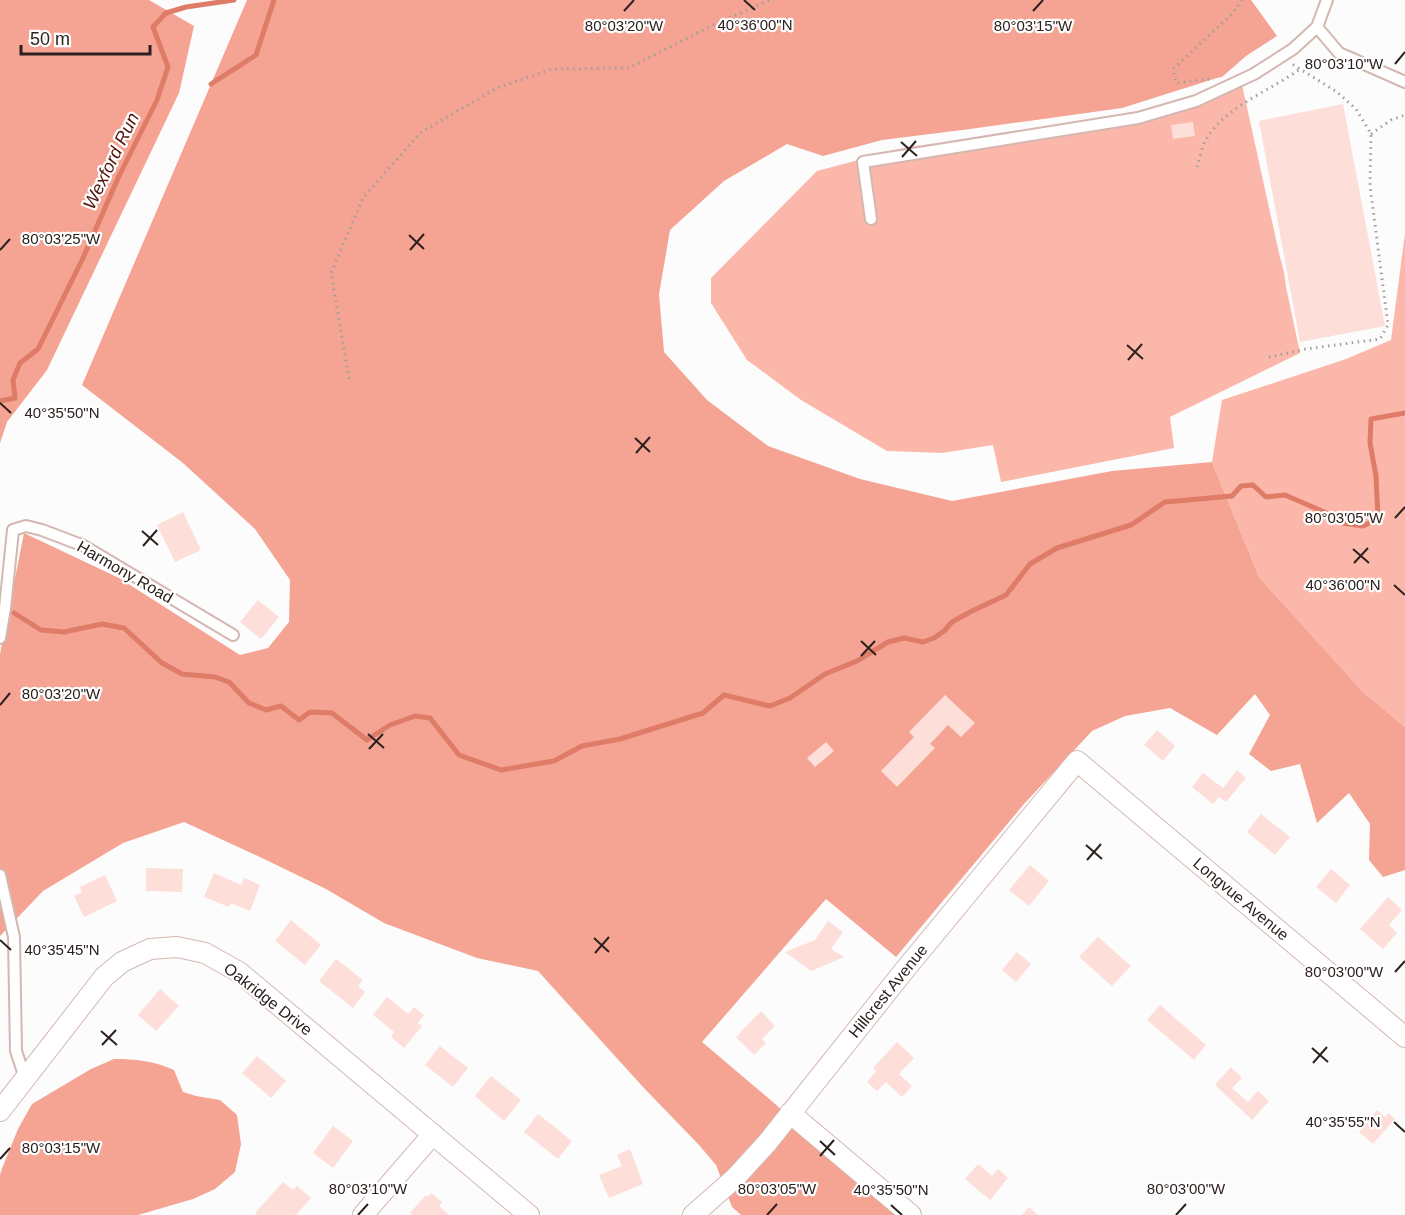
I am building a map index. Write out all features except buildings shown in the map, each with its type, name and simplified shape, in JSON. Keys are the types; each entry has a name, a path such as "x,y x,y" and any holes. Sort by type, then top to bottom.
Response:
{"street":[{"name":"Longvue Avenue","path":"1077,761 1405,1037"},
{"name":"Hillcrest Avenue","path":"693,1215 735,1178 767,1143 903,972 1077,761"},
{"name":"Oakridge Drive","path":"0,1111 104,977 122,962 150,950 177,947 205,953 239,972 529,1215"},
{"path":"790,1113 911,1215"},
{"path":"363,1215 432,1134"}],"lane":[{"path":"871,219 863,162 1138,118 1196,102 1254,74 1293,50 1317,27 1327,0"},
{"path":"1317,27 1339,53 1405,82"},
{"name":"Harmony Road","path":"0,638 13,530 26,526 84,546 233,635"},
{"path":"0,875 14,937 16,1051 26,1078"}],"path":[{"path":"350,379 331,273 363,198 420,133 497,88 552,69 629,68 713,25 770,0"},
{"path":"1211,79 1176,83 1173,69 1232,14 1242,0"},
{"path":"1269,357 1306,349 1380,339 1388,326 1370,186 1371,134 1356,109 1337,92 1281,57"},
{"path":"1197,167 1205,141 1219,123 1236,109 1300,69"},
{"path":"1371,134 1391,120 1405,115"}],"shaded area":[{"path":"0,0 149,0 194,26 179,93 47,370 7,422 0,443"},
{"path":"247,0 1251,0 1277,36 1246,56 1222,77 1122,108 882,140 823,156 787,144 724,181 670,230 659,294 664,352 707,400 768,446 860,479 952,501 1112,471 1212,462 1259,577 1363,692 1405,727 1405,870 1383,877 1369,860 1370,824 1349,793 1317,823 1300,764 1271,771 1249,754 1270,715 1255,694 1217,735 1170,708 1125,716 1092,731 1024,804 896,957 826,899 702,1042 899,1215 741,1215 732,1207 716,1165 538,971 477,958 384,923 326,889 184,822 123,843 43,891 0,936 0,654 24,533 119,578 240,655 268,648 289,622 290,580 255,529 183,463 82,385"},
{"path":"1241,80 1300,353 1170,417 1174,448 1001,482 993,445 942,453 887,451 801,400 747,360 711,303 711,278 817,171 908,147 1138,118"},
{"path":"1405,233 1405,727 1363,692 1259,577 1212,462 1222,400 1346,359 1391,340"},
{"path":"114,1059 145,1061 174,1070 183,1092 220,1100 237,1115 241,1144 235,1172 215,1189 193,1199 138,1215 0,1215 1,1171 18,1129 32,1104 91,1069"}],"waterway":[{"name":"Wexford Run","path":"0,401 15,398 13,380 20,363 38,349 157,100 168,67 153,27 166,13 186,7 234,0"},
{"path":"211,84 256,55 274,0"},
{"path":"14,613 41,630 64,632 102,624 124,628 162,663 182,674 215,677 229,682 249,703 266,710 281,706 299,720 310,712 332,713 367,740 390,725 415,716 430,718 459,755 501,770 554,761 582,746 620,739 703,713 724,695 770,706 790,698 825,674 857,661 888,642 904,638 923,642 934,638 952,622 1006,595 1030,564 1057,548 1131,525 1165,502 1232,496 1241,486 1253,485 1266,497 1285,495 1322,511 1342,523 1363,526 1378,519 1376,476 1370,443 1371,419 1405,413"}]}
